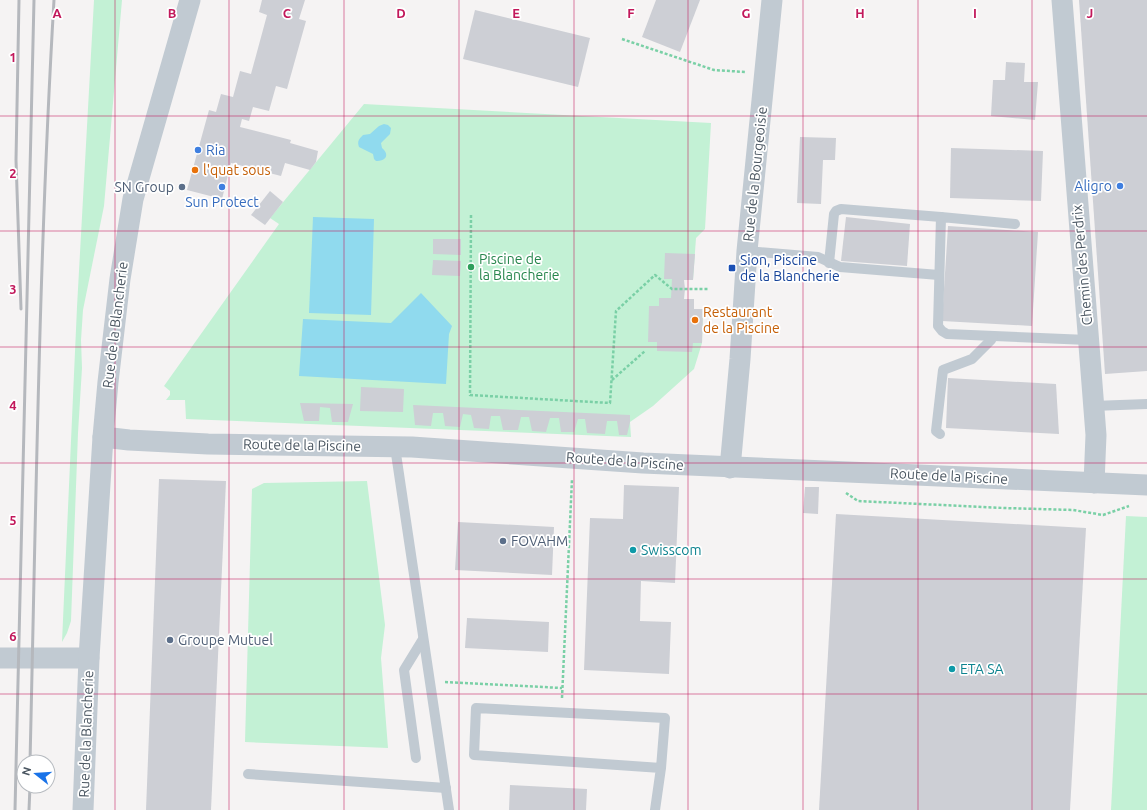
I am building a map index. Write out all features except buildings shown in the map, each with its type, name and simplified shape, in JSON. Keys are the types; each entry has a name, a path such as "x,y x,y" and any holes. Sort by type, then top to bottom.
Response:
{"street":[{"name":"Rue de la Blancherie","path":"83,810 89,658 103,437 120,279 133,199 190,0"},
{"name":"Rue de la Bourgeoisie","path":"730,468 740,359 747,251 772,0"},
{"name":"Chemin des Perdrix","path":"1062,0 1096,440 1094,483"},
{"name":"Route de la Piscine","path":"103,437 129,440 208,444 395,447 730,468 814,470 1147,485"},
{"name":"Rue de la Blancherie","path":"0,658 89,658"}],"lane":[{"path":"829,263 834,214 836,210 841,209 1015,224"},
{"path":"941,218 938,326 942,330 947,334 1088,340"},
{"path":"747,251 818,258 840,267 939,275"},
{"path":"940,434 936,431 943,370 972,359 991,340 993,336"},
{"path":"1093,406 1147,404"},
{"path":"395,447 449,810"},
{"path":"416,758 404,670 423,639"},
{"path":"655,810 661,768 664,718 476,708 474,755 661,768"},
{"path":"248,774 446,788"}],"path":[{"path":"622,39 714,70 748,72"},
{"path":"471,216 470,396 610,403 616,311 655,275 672,289 709,289"},
{"path":"612,380 645,351"},
{"path":"561,712 573,458"},
{"path":"840,493 846,493 858,502 1073,510 1103,515 1133,505"},
{"path":"430,680 562,688"}],"green space":[{"path":"94,0 122,0 104,206 83,310 81,340 82,368 71,621 62,642 77,307"},
{"name":"Piscine de la Blancherie","path":"364,104 711,123 705,229 696,238 693,280 684,280 684,299 694,299 694,309 703,309 702,343 694,369 653,406 630,422 631,437 186,419 185,400 166,400 170,395 170,391 164,386 279,224 270,218"},
{"path":"367,481 385,625 381,658 388,748 245,742 252,489 264,483"},
{"path":"1126,516 1147,517 1147,810 1111,810"}],"water":[{"path":"384,124 391,128 390,134 381,143 382,148 386,153 386,157 382,160 376,161 373,154 359,147 358,142 363,135 370,134 379,126"},
{"path":"313,217 374,219 371,315 309,313"},
{"path":"421,293 452,326 449,334 446,384 299,376 303,319 391,323"}],"railway":[{"path":"19,0 16,160 21,309"},
{"path":"15,810 34,0"},
{"path":"30,754 41,286 54,0"},
{"path":"29,810 30,794"}],"place":[{"name":"Ria","path":"198,150"},
{"name":"l'quat sous","path":"195,170"},
{"name":"Aligro","path":"1120,186"},
{"name":"SN Group","path":"182,187"},
{"name":"Sun Protect","path":"222,187"},
{"name":"Piscine de la Blancherie","path":"471,267"},
{"name":"Sion, Piscine de la Blancherie","path":"732,268"},
{"name":"Restaurant de la Piscine","path":"695,320"},
{"name":"FOVAHM","path":"503,541"},
{"name":"Swisscom","path":"633,550"},
{"name":"Groupe Mutuel","path":"170,640"},
{"name":"ETA SA","path":"952,669"}]}
